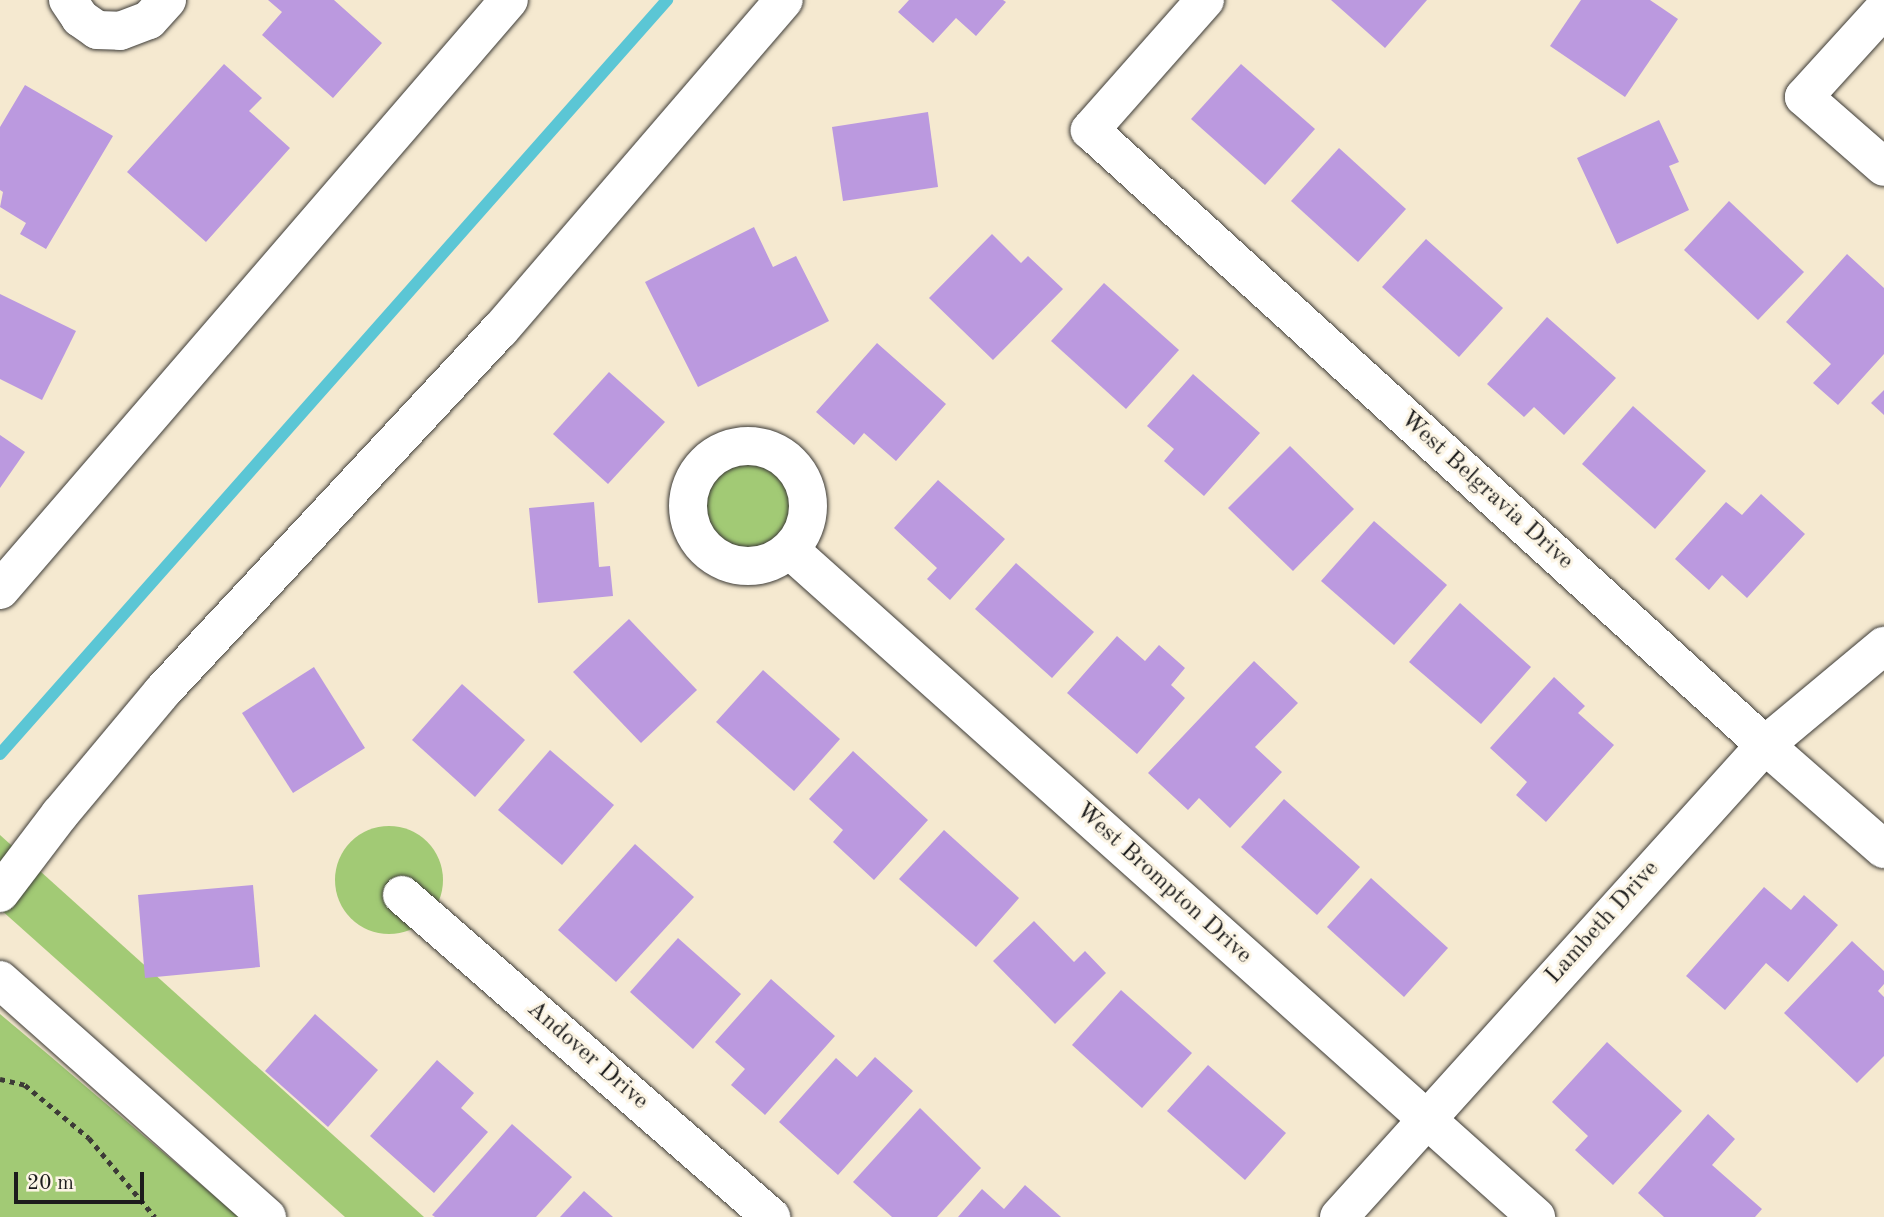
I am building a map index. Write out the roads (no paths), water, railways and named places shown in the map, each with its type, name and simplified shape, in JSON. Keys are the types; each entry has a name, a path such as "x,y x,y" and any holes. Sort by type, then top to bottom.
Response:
{"street":[{"path":"68,0 80,18 97,30 120,31 149,20 167,0"},
{"path":"0,590 509,0"},
{"path":"0,893 60,814 162,692 500,330 784,0"},
{"name":"West Belgravia Drive","path":"1205,0 1090,130 1765,746 1884,849"},
{"path":"1884,9 1804,97 1884,167"},
{"name":"West Brompton Drive","path":"790,550 1536,1217"},
{"name":"Lambeth Drive","path":"1339,1217 1765,746 1884,646"},
{"name":"Andover Drive","path":"402,895 771,1217"},
{"path":"0,980 267,1217"}],"waterway":[{"path":"0,754 667,0"}]}
